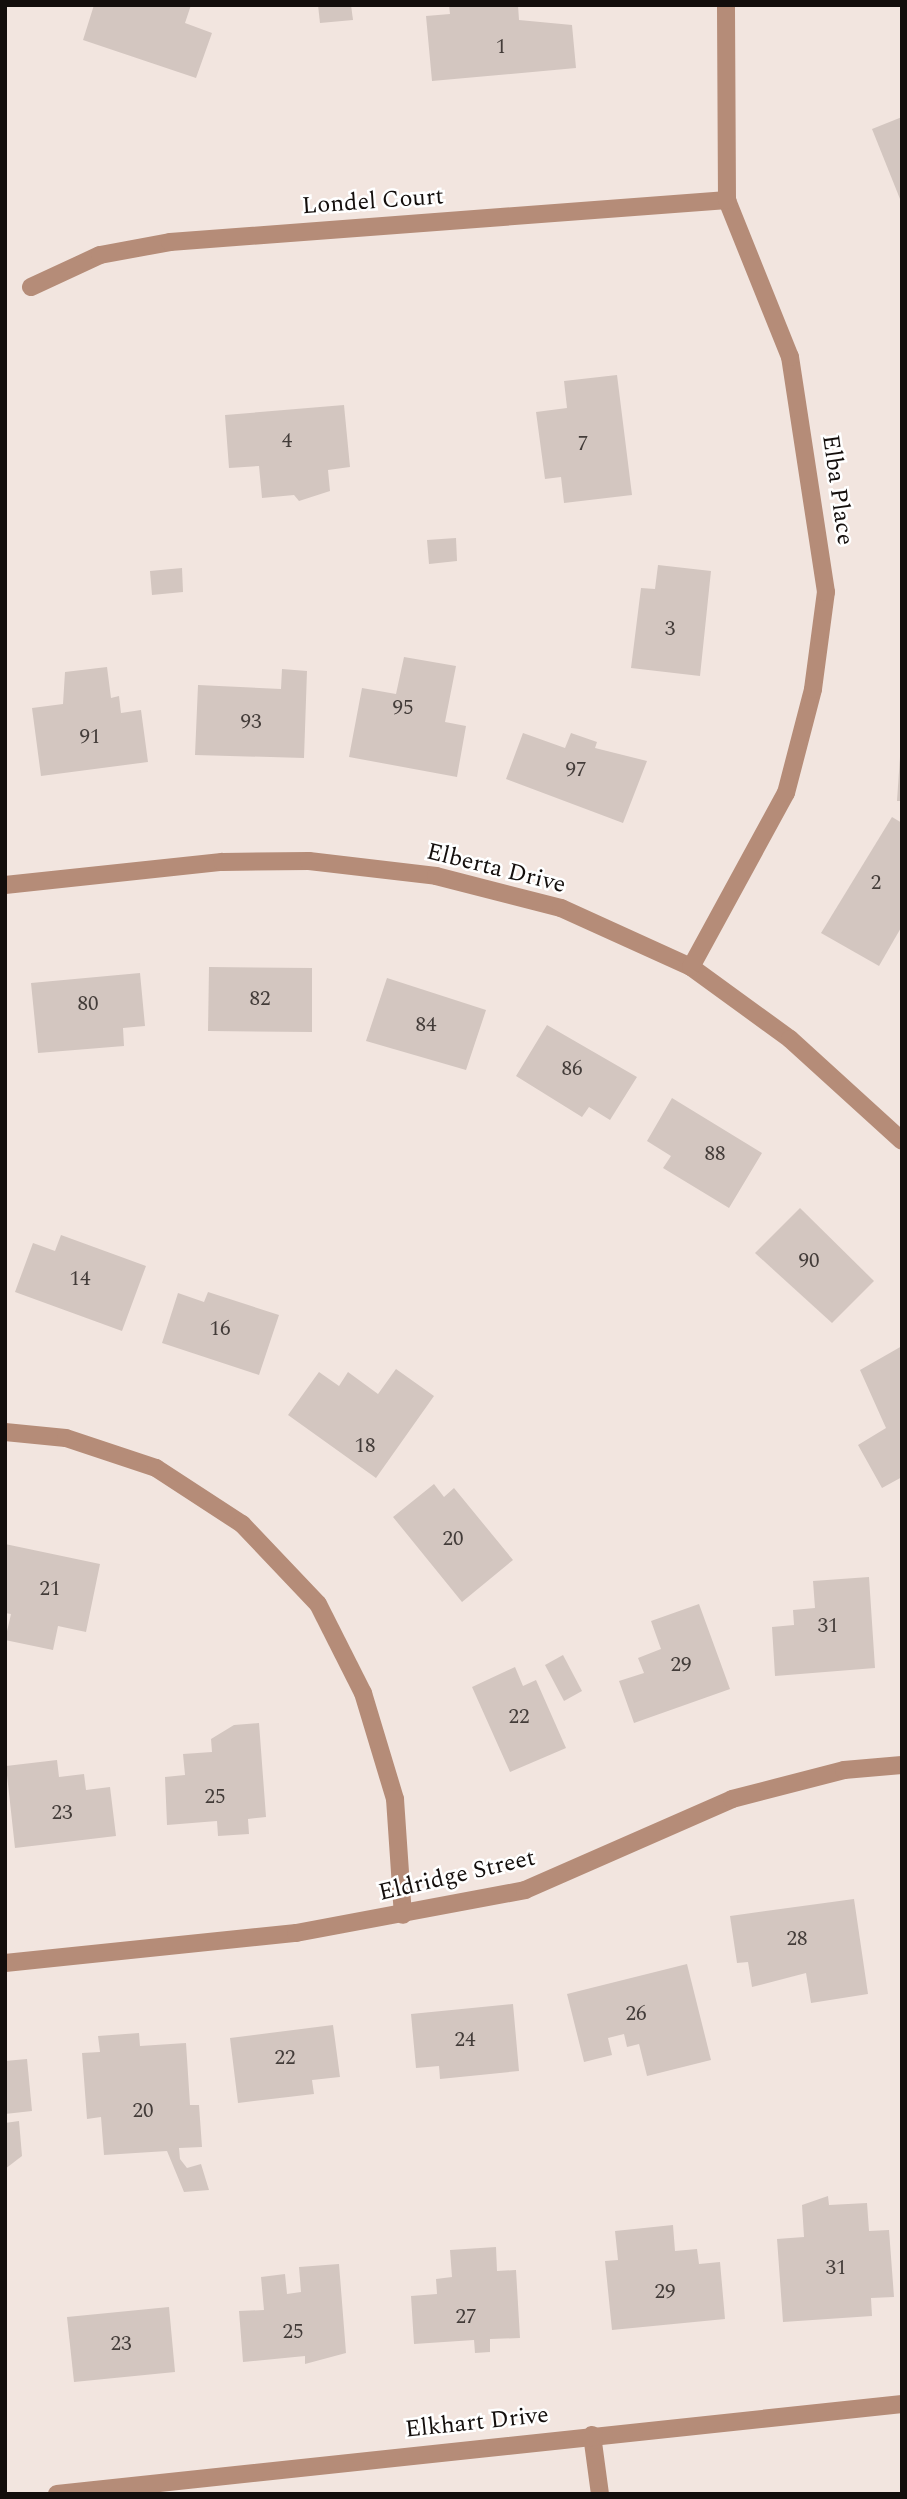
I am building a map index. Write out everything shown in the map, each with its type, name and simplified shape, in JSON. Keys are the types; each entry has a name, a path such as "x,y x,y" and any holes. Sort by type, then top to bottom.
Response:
{"street":[{"name":"Elba Place","path":"691,967 786,793 813,689 826,592 790,357 727,200 726,5"},
{"name":"Londel Court","path":"31,286 100,256 170,242 727,200"},
{"name":"Elberta Drive","path":"5,885 222,862 309,861 436,876 561,908 691,967 790,1039 902,1140"},
{"path":"5,1432 66,1438 156,1468 242,1524 318,1604 363,1693 395,1799 403,1915"},
{"name":"Eldridge Street","path":"5,1963 403,1915 525,1890 732,1799 844,1770 902,1765"},
{"name":"Elkhart Drive","path":"57,2494 902,2404"},
{"path":"592,2435 600,2494"}],"building":[{"path":"94,5 191,5 185,23 212,33 196,78 83,40"},
{"path":"318,5 351,5 353,20 320,23"},
{"path":"449,5 518,5 519,20 572,25 576,68 432,81 426,16 450,14"},
{"path":"902,117 902,204 872,129"},
{"path":"617,375 632,495 564,503 561,477 545,479 536,412 567,408 564,381"},
{"path":"344,405 350,467 328,470 330,491 299,501 294,495 262,498 259,466 229,468 225,415"},
{"path":"456,538 457,561 429,564 427,540"},
{"path":"658,565 711,571 700,676 631,668 641,588 655,589"},
{"path":"182,568 183,592 152,595 150,571"},
{"path":"404,657 456,666 445,722 466,726 457,777 349,757 362,688 396,694"},
{"path":"107,667 111,698 119,696 121,713 141,710 148,762 41,776 32,708 63,704 65,672"},
{"path":"282,669 307,671 304,758 195,755 198,685 281,689"},
{"path":"523,733 565,748 571,733 597,742 595,748 647,761 623,823 506,779"},
{"path":"900,757 902,801 897,801"},
{"path":"892,817 902,823 902,926 879,966 821,933"},
{"path":"209,967 312,968 312,1032 208,1031"},
{"path":"140,973 145,1026 123,1028 124,1046 38,1053 31,983"},
{"path":"387,978 486,1010 466,1070 366,1041"},
{"path":"547,1025 637,1077 610,1120 589,1107 582,1117 516,1076"},
{"path":"672,1098 762,1153 729,1208 663,1168 671,1156 647,1141"},
{"path":"800,1208 874,1281 832,1323 755,1253"},
{"path":"61,1235 146,1266 122,1331 15,1292 33,1243 55,1251"},
{"path":"208,1292 279,1315 259,1375 162,1343 178,1293 204,1302"},
{"path":"902,1346 902,1477 882,1488 858,1445 886,1428 860,1370"},
{"path":"396,1369 434,1396 376,1478 288,1415 319,1372 339,1386 348,1372 378,1394"},
{"path":"434,1484 444,1497 454,1488 513,1560 462,1602 393,1517"},
{"path":"5,1544 100,1564 86,1632 58,1626 53,1650 5,1640 11,1614 5,1613"},
{"path":"869,1577 875,1668 775,1676 772,1627 794,1625 793,1610 815,1608 813,1581"},
{"path":"699,1604 730,1689 634,1723 619,1681 644,1673 638,1658 661,1649 651,1621"},
{"path":"563,1655 582,1691 564,1701 545,1665"},
{"path":"515,1667 523,1686 536,1680 566,1748 510,1772 472,1687"},
{"path":"259,1723 266,1817 248,1819 249,1834 218,1836 217,1821 167,1825 165,1777 185,1775 183,1754 212,1752 211,1739 234,1725"},
{"path":"57,1760 59,1777 84,1774 86,1790 110,1787 116,1836 15,1848 6,1766"},
{"path":"854,1899 868,1994 811,2003 806,1973 752,1987 748,1962 737,1963 730,1916"},
{"path":"687,1964 711,2060 647,2076 639,2044 627,2047 624,2034 608,2038 612,2055 584,2062 567,1994"},
{"path":"513,2004 519,2071 440,2079 439,2066 416,2068 411,2014"},
{"path":"333,2025 340,2077 312,2080 314,2094 238,2103 230,2038"},
{"path":"139,2033 140,2046 186,2043 190,2105 199,2105 202,2147 179,2148 180,2159 187,2168 201,2164 209,2190 184,2192 167,2151 104,2155 101,2117 87,2119 82,2053 100,2052 98,2036"},
{"path":"27,2059 32,2111 5,2114 5,2061"},
{"path":"19,2121 22,2156 5,2169 5,2123"},
{"path":"828,2196 829,2205 867,2203 869,2231 889,2230 894,2297 871,2298 872,2316 783,2322 777,2239 804,2237 802,2205"},
{"path":"673,2225 675,2251 697,2249 699,2264 720,2262 725,2319 612,2330 605,2261 618,2260 615,2231"},
{"path":"496,2247 497,2271 516,2270 520,2338 490,2339 490,2352 475,2353 474,2340 414,2344 411,2296 437,2294 436,2279 452,2277 450,2250"},
{"path":"339,2264 346,2353 305,2364 305,2356 243,2362 239,2311 264,2310 261,2277 285,2274 287,2294 301,2292 299,2267"},
{"path":"169,2307 175,2372 74,2382 67,2317"}]}
